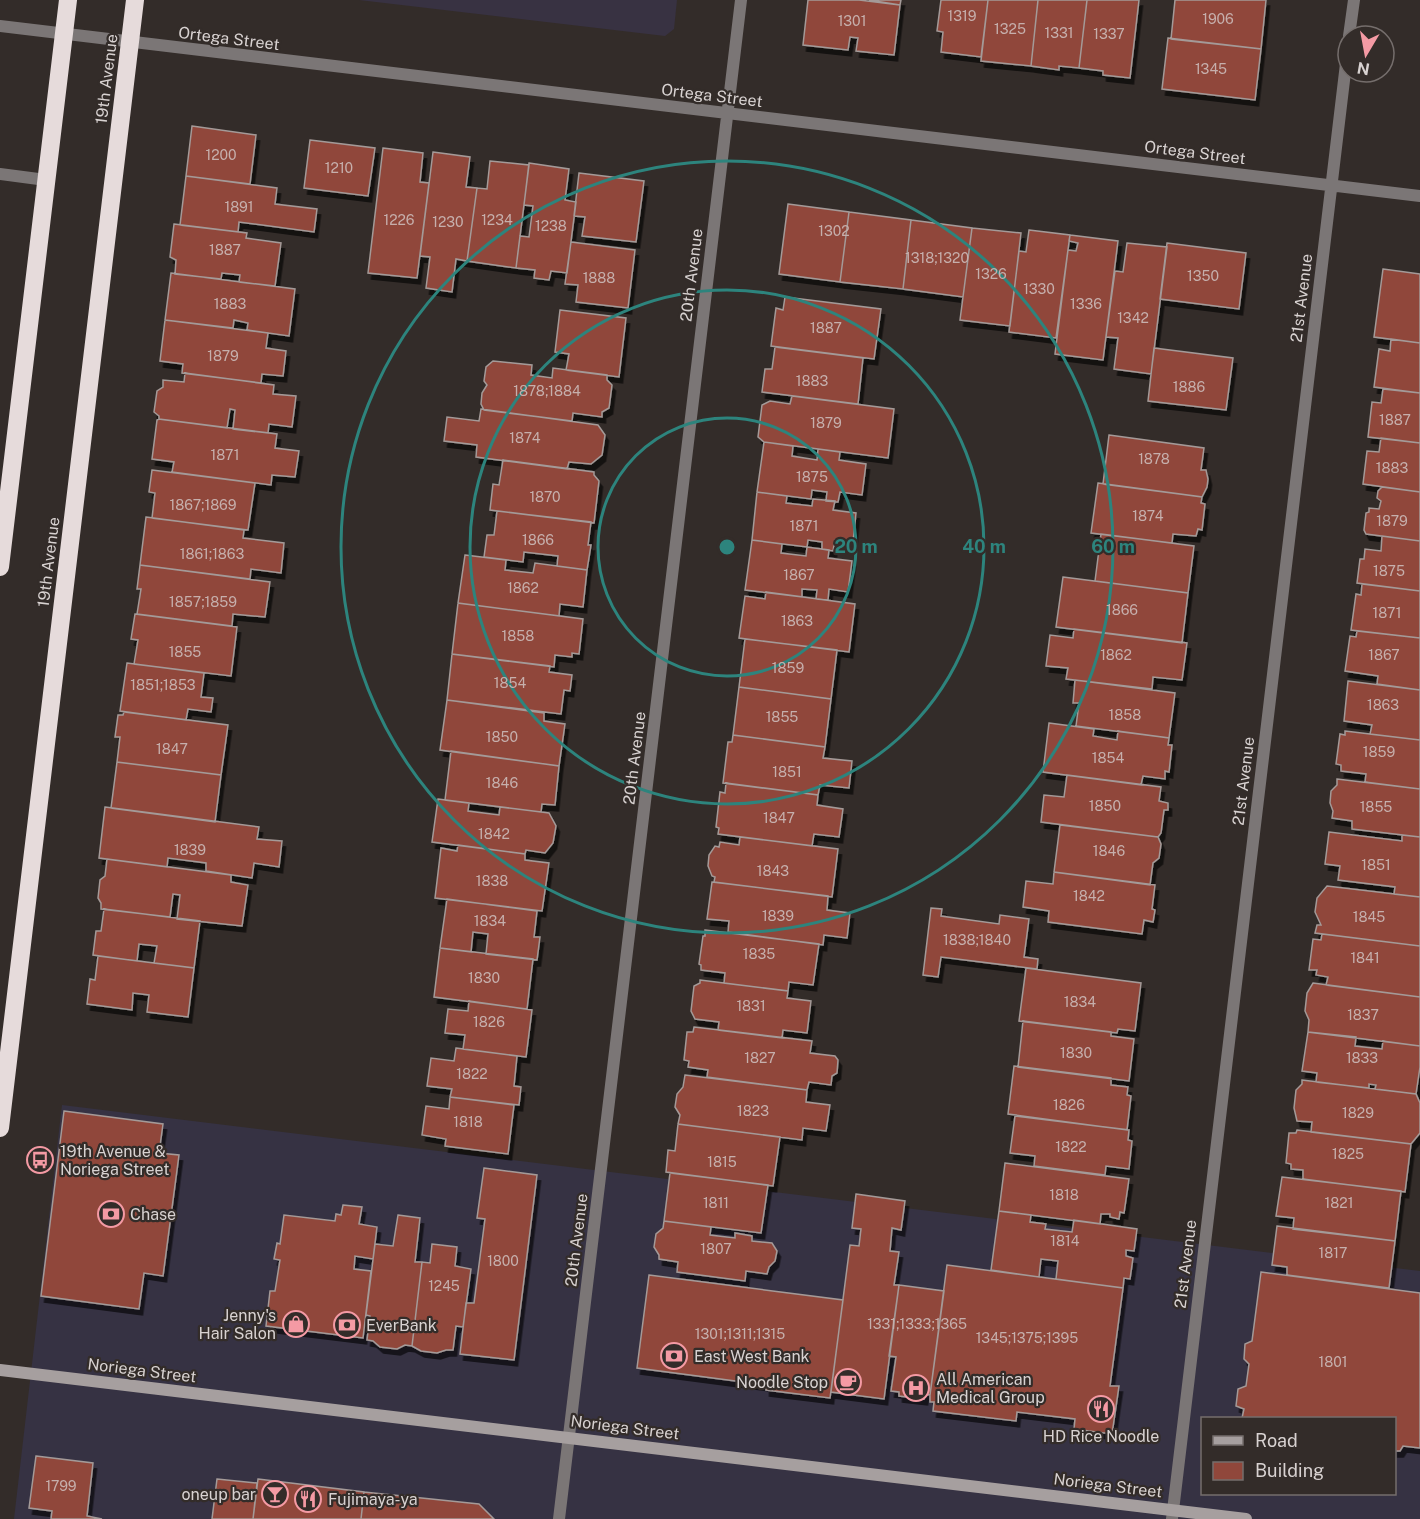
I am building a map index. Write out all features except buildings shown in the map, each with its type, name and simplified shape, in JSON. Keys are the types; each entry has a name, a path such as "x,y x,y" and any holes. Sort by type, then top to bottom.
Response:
{"highway":[{"path":"0,567 68,0"},
{"name":"19th Avenue","path":"0,1128 135,0"}],"street":[{"name":"20th Avenue","path":"559,1519 741,0"},
{"path":"1351,24 1354,0"},
{"name":"Ortega Street","path":"0,27 1420,196"},
{"name":"21st Avenue","path":"1172,1514 1343,84"},
{"path":"0,174 46,180"},
{"name":"Noriega Street","path":"0,1370 569,1437 1172,1514 1246,1519"}],"shaded area":[{"path":"359,0 677,0 674,29 665,36"},
{"path":"62,1105 1420,1271 1420,1519 14,1519"}],"place":[{"name":"19th Avenue & Noriega Street","path":"40,1160"},
{"name":"Chase","path":"111,1214"},
{"name":"Jenny's Hair Salon","path":"296,1324"},
{"name":"EverBank","path":"347,1325"},
{"name":"East West Bank","path":"674,1356"},
{"name":"Noodle Stop","path":"848,1382"},
{"name":"All American Medical Group","path":"916,1388"},
{"name":"HD Rice Noodle","path":"1101,1409"},
{"name":"oneup bar","path":"275,1494"},
{"name":"Fujimaya-ya","path":"308,1499"}]}
